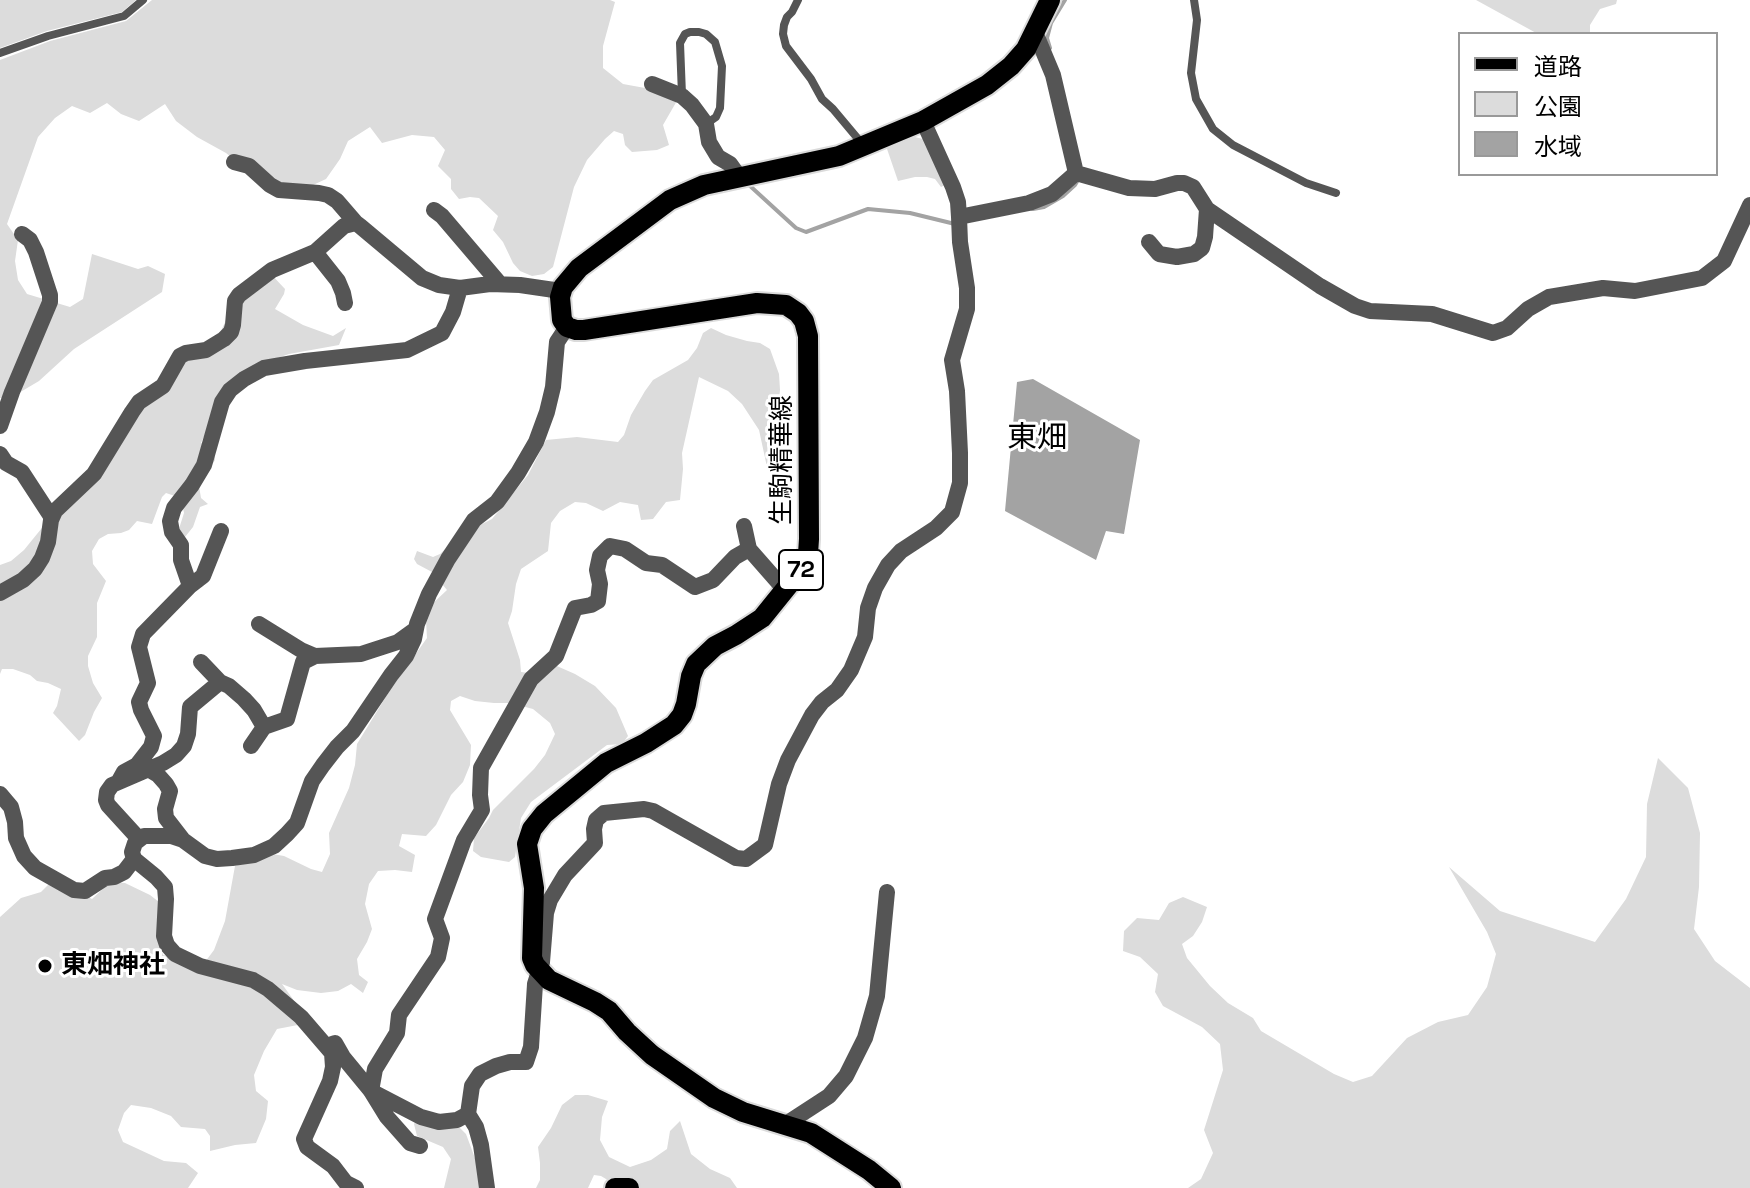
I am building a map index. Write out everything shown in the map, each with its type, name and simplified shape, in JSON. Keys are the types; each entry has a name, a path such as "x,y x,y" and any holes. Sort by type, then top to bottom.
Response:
{"main road":[{"path":"567,327 562,320 563,287 579,268 670,200 704,185 839,156 923,121 987,85 1011,66 1026,49 1050,0"},
{"name":"生駒精華線","path":"540,972 532,958 534,888 527,844 532,829 544,814 606,763 674,725 686,704 696,664 715,646 762,618 804,566 809,539 808,336 798,313 786,305 757,303 584,330 567,327"},
{"path":"540,972 556,984 609,1011 652,1055 714,1098 743,1112 811,1133 891,1188"},
{"path":"615,1188 629,1188"}],"street":[{"path":"1035,32 1053,75 1076,173"},
{"path":"652,84 682,96 692,105 706,124 709,142 718,157 730,164 740,178"},
{"path":"487,1188 481,1145 468,1114 472,1086 480,1074 496,1066 526,1062 531,1047 535,984 540,972 546,913 565,875 595,843 596,820 604,813 644,809 653,811 736,858 746,859 765,845 779,784 788,760 812,715 837,690 851,670 865,637 868,608 875,588 888,565 901,551 936,528 952,512 960,483 960,453 952,360 967,309 967,288 958,202 923,121"},
{"path":"234,162 249,166 279,190 328,195 356,223 422,278 439,285 460,288 500,284 561,291"},
{"path":"1076,173 1129,188 1155,189 1184,183 1193,187 1207,209 1320,286 1355,306 1370,311 1432,314 1493,333 1507,328 1528,309 1549,297 1603,288 1635,291 1702,278 1724,261 1750,205"},
{"path":"959,217 1029,203 1052,194 1076,173"},
{"path":"1149,242 1159,254 1177,257 1194,254 1202,248 1207,209"},
{"path":"434,210 500,284"},
{"path":"0,593 35,569 48,542 55,511 94,474 139,402 163,386 180,356 206,350 224,339 231,332 235,301 239,295 272,270 315,252 344,226 356,223"},
{"path":"0,426 50,302 36,252 30,240 22,234"},
{"path":"315,252 338,281 345,303"},
{"path":"190,586 181,560 181,545 172,532 170,521 174,508 204,465 222,402 230,390 264,368 407,350 442,333 453,312 460,288"},
{"path":"148,769 158,775 170,791 166,818 183,840 205,856 217,859 254,855 274,846 287,834 297,823 312,781 353,731 406,656 429,594 448,559 474,520 497,502 536,442 553,387 557,342 567,327"},
{"path":"0,454 6,463 22,472 52,518"},
{"path":"744,526 749,549 785,590"},
{"path":"119,781 124,772 137,765 151,747 154,736 139,702 148,683 139,647 143,634 203,576 221,531"},
{"path":"371,1091 375,1069 397,1033 399,1015 438,957 442,938 435,919 464,840 482,810 481,768 531,679 556,656 575,608 598,601 600,556 610,546 625,549 646,563 662,565 695,587 713,580 735,557 749,549"},
{"path":"259,624 315,656 343,657 398,642 416,629"},
{"path":"251,746 264,727 287,719 303,662 315,656"},
{"path":"201,662 220,682 244,699 264,727"},
{"path":"139,839 108,805 107,792 119,781 176,755 184,746 188,734 190,707 220,682"},
{"path":"0,794 11,807 16,838 24,856 35,868 74,890 85,891 105,878 124,872 134,859"},
{"path":"183,840 171,836 144,836 135,843 132,852 134,859 165,887 164,936 167,945 175,954 200,966 253,980 268,989 301,1017 327,1046 332,1053 330,1081 304,1139 307,1147 333,1166 346,1183 356,1188"},
{"path":"786,1124 829,1096 846,1076 865,1038 877,996 887,892"},
{"path":"327,1046 335,1043 387,1117 410,1143 420,1146"},
{"path":"371,1091 421,1117 439,1122 457,1120 468,1114"}],"lane":[{"path":"0,53 48,36 124,16 143,0"},
{"path":"798,0 784,25 786,46 822,99 864,146"},
{"path":"1194,0 1197,20 1191,73 1196,99 1213,129 1233,145 1306,183 1336,193"},
{"path":"682,96 680,43 690,32 706,34 715,42 722,66 720,108 716,117 706,124"}],"green space":[{"path":"0,0 136,0 122,12 47,31 0,48"},
{"path":"152,0 610,0 615,2 603,46 603,68 623,84 656,90 678,99 663,125 669,145 657,150 632,152 625,145 623,134 614,131 605,139 587,160 574,187 553,267 544,274 532,276 520,271 513,263 493,230 498,216 479,198 459,199 451,189 451,179 438,166 445,150 434,137 412,135 382,143 370,127 348,141 326,179 313,185 269,188 226,153 176,121 165,104 139,121 121,114 107,103 90,113 72,106 55,118 38,137 7,224 18,240 15,261 18,280 27,294 70,307 83,299 92,254 138,269 148,266 165,274 162,292 74,349 39,381 12,397 0,398 0,60 50,41 126,21"},
{"path":"1476,0 1617,0 1616,4 1600,9 1590,25 1590,32 1534,32"},
{"path":"915,137 927,140 947,184 941,187 935,179 927,177 898,181 886,146"},
{"path":"270,273 285,289 275,309 303,325 333,336 346,328 339,345 289,354 251,367 227,386 201,443 214,449 215,460 199,486 201,498 208,504 200,507 193,527 181,542 177,535 184,513 181,498 166,493 152,524 137,521 129,530 99,539 92,551 93,564 106,581 97,603 97,637 88,656 88,666 102,698 85,735 79,741 53,713 61,689 13,669 2,669 0,674 0,565 11,561 24,550 180,358 216,342 226,320"},
{"path":"711,328 770,349 779,374 780,390 772,462 767,467 759,430 742,404 728,391 699,377 682,453 680,500 666,502 653,519 641,520 638,505 620,502 603,511 586,503 575,502 560,511 551,523 548,551 521,569 516,584 508,623 521,672 537,674 550,663 595,686 616,708 628,736 622,744 607,745 531,802 521,818 515,857 509,862 481,857 473,851 474,838 493,810 545,755 555,734 550,723 533,709 460,696 451,701 450,710 471,745 470,765 463,782 451,795 436,825 426,836 402,834 399,846 415,855 412,872 378,871 369,884 365,904 372,929 357,959 359,975 368,982 363,993 351,984 338,991 321,993 297,990 282,984 295,1002 303,1024 277,1029 254,1075 256,1091 268,1101 266,1119 256,1143 210,1151 210,1136 205,1129 181,1127 171,1116 151,1108 131,1105 124,1113 118,1130 123,1142 164,1161 186,1163 198,1173 188,1188 0,1188 0,917 21,898 41,892 49,884 61,881 92,899 110,882 125,883 159,902 158,942 163,955 205,962 214,950 225,921 235,866 272,854 322,872 330,854 329,833 349,788 357,744 427,638 429,607 447,590 432,572 417,564 414,559 417,551 433,557 460,535 492,519 528,475 546,440 577,437 618,442 653,380 688,360 703,333"},
{"path":"1658,758 1688,788 1700,833 1694,929 1715,961 1750,988 1750,1188 1188,1188 1201,1179 1213,1153 1204,1130 1223,1070 1220,1044 1202,1027 1163,1006 1155,992 1158,974 1140,957 1123,951 1124,931 1137,918 1159,920 1169,903 1183,897 1207,907 1193,936 1182,944 1187,958 1210,986 1228,1003 1253,1018 1261,1031 1353,1082 1372,1076 1407,1038 1438,1022 1468,1015 1487,987 1496,954 1487,932 1449,867 1500,911 1595,942 1626,899 1646,857 1647,804"},
{"path":"575,1095 608,1101 602,1117 600,1140 609,1157 630,1167 651,1160 667,1149 670,1131 680,1121 691,1154 710,1169 730,1178 737,1188 630,1188 594,1175 588,1188 536,1188 540,1180 538,1147 562,1105"},
{"path":"417,1119 459,1127 466,1134 483,1180 481,1188 444,1188 451,1159 443,1147 417,1136 414,1124"}],"water":[{"path":"1033,379 1140,440 1124,534 1106,531 1096,560 1005,511 1017,382"}],"waterway":[{"path":"1050,48 1047,38 1051,23 1065,0"},
{"path":"680,185 697,178"},
{"path":"1033,209 1044,207 1063,196 1078,180"},
{"path":"749,185 796,228 806,232 868,209 910,213 955,224"}],"place":[{"name":"東畑神社","path":"45,966"}],"district":[{"name":"東畑","path":"1037,439"}]}
